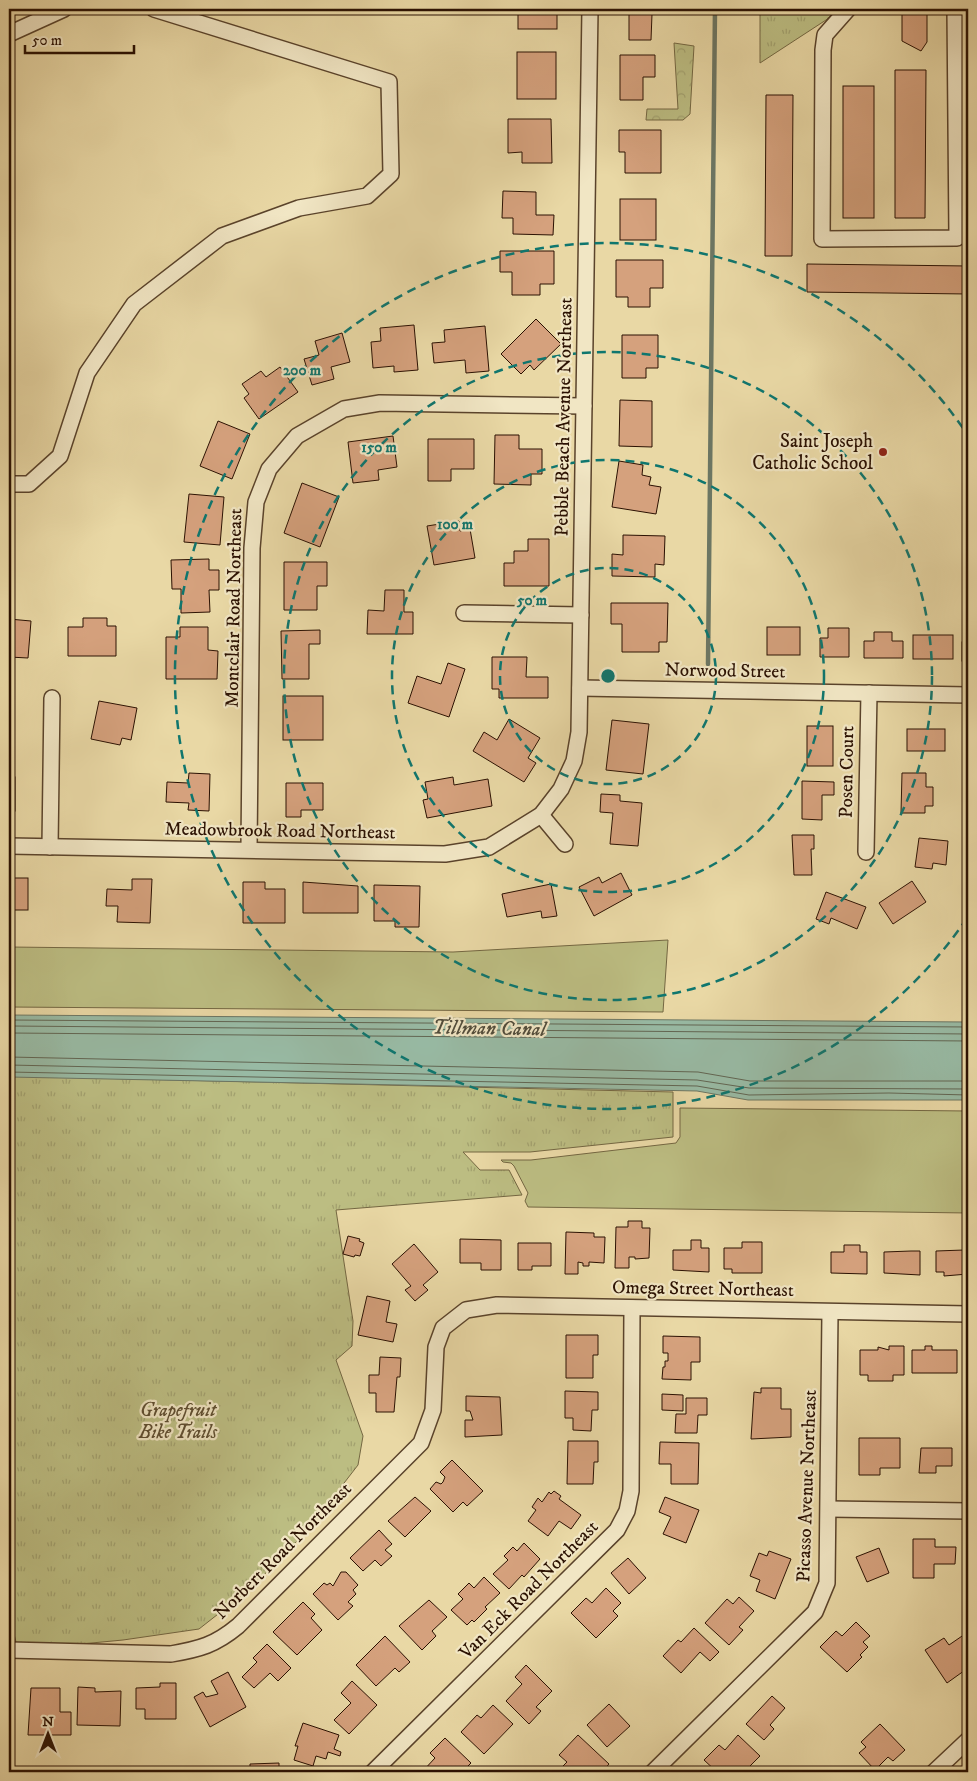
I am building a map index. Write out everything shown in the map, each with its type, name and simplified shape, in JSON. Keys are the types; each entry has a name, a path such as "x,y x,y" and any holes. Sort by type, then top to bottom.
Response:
{"street":[{"path":"9,34 64,9"},
{"path":"9,484 29,484 60,456 87,373 134,304 222,236 299,208 367,196 391,174 389,82 154,9"},
{"name":"Pebble Beach Avenue Northeast","path":"541,815 561,789 574,761 579,732 590,9"},
{"path":"848,9 825,35 822,239 957,238 955,9"},
{"name":"Montclair Road Northeast","path":"249,849 252,548 256,502 269,469 297,436 344,409 380,403 584,406"},
{"path":"464,613 581,615"},
{"name":"Norwood Street","path":"580,688 968,695"},
{"name":"Posen Court","path":"866,852 869,693"},
{"path":"50,847 52,698"},
{"path":"541,815 566,844"},
{"name":"Meadowbrook Road Northeast","path":"9,846 446,854 489,847 541,815"},
{"name":"Omega Street Northeast","path":"443,1328 466,1310 482,1306 968,1314"},
{"name":"Van Eck Road Northeast","path":"373,1772 617,1530 627,1511 631,1491 632,1308"},
{"name":"Picasso Avenue Northeast","path":"653,1772 814,1612 827,1583 830,1312"},
{"name":"Norbert Road Northeast","path":"9,1650 171,1654 194,1650 220,1641 238,1626 421,1443 433,1410 436,1347 443,1328"},
{"path":"829,1509 968,1511"},
{"path":"934,1772 963,1745"}],"green space":[{"path":"760,9 837,9 826,20 760,63"},
{"path":"674,43 694,46 690,114 683,120 646,120 647,109 678,109"},
{"path":"668,940 663,1012 9,1007 9,947 453,952"},
{"name":"Grapefruit Bike Trails","path":"9,1076 673,1092 673,1137 530,1152 463,1152 480,1170 509,1170 522,1195 336,1210 353,1321 352,1346 336,1360 363,1436 358,1465 307,1531 250,1589 199,1629 123,1640 18,1650 9,1614"},
{"path":"680,1108 968,1111 968,1213 528,1207 525,1201 528,1193 514,1166 501,1160 531,1160 676,1143 680,1137"}],"water":[{"name":"Tillman Canal","path":"9,1015 968,1022 968,1100 748,1100 697,1091 9,1077"}],"building":[{"path":"518,9 557,9 557,29 518,29"},
{"path":"629,9 665,9 665,14 652,14 651,40 629,40"},
{"path":"902,9 927,9 927,42 921,51 902,41"},
{"path":"517,52 556,52 556,99 517,99"},
{"path":"620,55 655,55 655,77 643,77 643,100 620,100"},
{"path":"895,70 926,70 925,218 895,218"},
{"path":"843,86 874,86 874,218 843,218"},
{"path":"766,95 793,95 792,256 765,256"},
{"path":"508,119 551,119 552,163 522,163 522,152 508,153"},
{"path":"619,130 661,130 661,173 625,173 625,152 619,152"},
{"path":"503,191 536,192 536,215 554,215 553,235 513,234 513,218 502,218"},
{"path":"620,199 656,199 656,240 620,240"},
{"path":"500,251 554,251 554,284 540,284 540,295 512,295 512,272 500,272"},
{"path":"616,260 663,260 663,288 650,288 650,307 628,307 628,297 616,297"},
{"path":"807,264 968,266 968,294 807,292"},
{"path":"536,319 561,344 534,370 530,365 521,374 501,354"},
{"path":"414,325 418,370 394,372 394,366 373,368 371,342 381,341 380,328"},
{"path":"485,326 489,371 466,373 465,360 434,363 432,343 445,342 444,330"},
{"path":"342,333 350,362 331,367 334,379 312,385 304,359 319,355 315,341"},
{"path":"622,335 658,335 658,368 646,368 646,378 622,378"},
{"path":"280,367 298,392 259,419 244,398 249,394 242,384 261,371 266,377"},
{"path":"620,400 652,401 652,447 619,446"},
{"path":"218,421 250,434 232,479 200,466"},
{"path":"495,435 519,435 519,449 542,449 542,474 531,474 531,485 494,484"},
{"path":"393,436 397,467 378,470 379,480 353,483 348,442"},
{"path":"428,439 474,439 474,469 451,469 451,481 428,481"},
{"path":"619,461 643,465 642,475 651,477 649,485 661,487 656,514 612,507"},
{"path":"302,483 339,497 320,547 284,533"},
{"path":"189,494 224,497 220,545 184,542"},
{"path":"459,521 460,531 470,529 475,558 434,565 427,526"},
{"path":"623,535 665,536 664,565 655,564 655,577 612,576 612,554 623,555"},
{"path":"528,539 549,539 549,586 504,586 504,563 514,563 514,551 528,551"},
{"path":"209,559 209,570 219,570 219,590 209,590 210,612 181,613 181,589 172,589 171,560"},
{"path":"284,562 327,562 327,586 317,586 317,610 284,610"},
{"path":"385,590 404,590 404,612 413,612 413,634 367,634 368,610 384,611"},
{"path":"611,603 668,603 667,642 659,642 659,652 622,652 622,624 611,624"},
{"path":"83,618 107,618 107,626 116,626 116,656 68,656 68,627 83,627"},
{"path":"9,619 31,621 28,658 9,657"},
{"path":"180,627 208,627 208,650 218,651 217,679 166,679 166,637 180,637"},
{"path":"767,627 800,627 800,655 767,655"},
{"path":"828,628 849,628 849,657 820,657 820,638 828,638"},
{"path":"320,630 320,644 309,644 309,679 282,679 281,631"},
{"path":"874,632 892,632 892,641 903,641 903,658 864,658 864,641 874,641"},
{"path":"913,635 953,635 953,659 913,659"},
{"path":"962,642 968,642 968,661 962,661"},
{"path":"492,657 527,657 526,677 548,677 548,698 499,698 499,689 492,689"},
{"path":"448,663 465,669 449,717 408,703 417,676 441,684"},
{"path":"283,696 323,696 323,740 283,740"},
{"path":"99,701 137,708 131,740 122,738 120,745 91,739"},
{"path":"509,719 540,738 528,758 536,763 524,782 473,751 484,732 497,740"},
{"path":"612,720 649,724 643,774 606,770"},
{"path":"807,726 833,726 833,766 807,766"},
{"path":"907,729 945,729 945,751 907,751"},
{"path":"189,773 210,774 209,811 188,810 189,803 166,802 167,782 188,783"},
{"path":"902,773 926,773 926,787 933,787 933,806 925,806 925,813 901,813"},
{"path":"9,777 15,777 15,811 9,811"},
{"path":"453,777 454,785 488,779 492,806 427,818 423,800 428,799 425,782"},
{"path":"802,781 834,782 834,795 822,795 822,820 802,819"},
{"path":"286,783 323,783 323,810 301,810 301,817 286,817"},
{"path":"601,794 620,795 620,801 642,803 638,846 610,844 613,813 600,812"},
{"path":"792,835 814,835 814,849 811,849 812,875 794,875"},
{"path":"919,838 948,841 946,865 933,863 932,869 915,867"},
{"path":"621,873 632,895 594,916 579,887 599,877 602,883"},
{"path":"9,878 28,878 28,910 9,910"},
{"path":"132,879 152,879 150,923 117,922 118,906 106,906 107,889 132,890"},
{"path":"912,881 926,902 893,924 879,903"},
{"path":"243,882 265,882 265,889 285,889 285,923 243,923"},
{"path":"303,882 358,886 358,913 303,913"},
{"path":"551,884 557,916 542,918 541,911 507,917 502,894"},
{"path":"374,885 420,886 419,927 395,927 395,921 374,921"},
{"path":"826,892 866,907 857,929 831,918 829,924 816,919"},
{"path":"628,1221 642,1221 642,1228 650,1228 649,1258 635,1259 635,1257 629,1257 629,1268 615,1268 616,1227 628,1227"},
{"path":"566,1232 594,1233 594,1237 605,1237 604,1263 589,1262 589,1266 583,1266 583,1263 578,1262 578,1274 565,1274"},
{"path":"348,1236 360,1239 359,1241 364,1243 360,1256 355,1255 354,1257 343,1254"},
{"path":"460,1239 501,1240 501,1270 481,1270 481,1263 460,1263"},
{"path":"691,1240 701,1240 701,1248 709,1248 709,1272 673,1270 673,1250 691,1250"},
{"path":"742,1242 762,1242 762,1273 732,1273 732,1269 724,1269 724,1248 742,1248"},
{"path":"518,1243 551,1243 551,1266 532,1266 532,1270 518,1270"},
{"path":"414,1244 438,1272 423,1285 428,1290 415,1301 405,1290 411,1286 392,1264"},
{"path":"844,1245 860,1245 860,1252 867,1252 867,1274 831,1273 831,1252 844,1252"},
{"path":"968,1250 968,1274 944,1276 944,1272 936,1272 936,1251"},
{"path":"920,1251 920,1275 884,1273 884,1252"},
{"path":"367,1296 390,1301 386,1322 397,1324 393,1342 358,1335"},
{"path":"566,1335 598,1335 598,1355 593,1355 593,1378 566,1378"},
{"path":"663,1336 700,1337 700,1362 691,1362 691,1380 662,1379 665,1361 668,1361 668,1353 663,1353"},
{"path":"889,1346 904,1346 904,1375 893,1375 893,1381 868,1381 868,1375 860,1375 860,1350 878,1350 878,1347 889,1350"},
{"path":"925,1346 932,1346 932,1350 957,1350 957,1373 912,1373 912,1350 925,1350"},
{"path":"380,1357 401,1358 400,1377 397,1377 394,1412 376,1412 376,1393 369,1393 369,1375 379,1375"},
{"path":"761,1388 781,1388 781,1409 791,1409 791,1437 751,1439 754,1392 761,1393"},
{"path":"565,1391 598,1392 598,1410 592,1410 591,1431 573,1430 573,1418 565,1418"},
{"path":"662,1394 683,1395 683,1411 662,1410"},
{"path":"466,1396 500,1397 502,1435 465,1437 465,1420 473,1420 470,1411 466,1411"},
{"path":"686,1398 707,1398 707,1415 698,1415 697,1433 675,1433 676,1414 686,1414"},
{"path":"859,1438 900,1438 900,1468 880,1468 880,1475 859,1475"},
{"path":"568,1441 598,1441 598,1462 594,1462 593,1484 567,1484"},
{"path":"660,1442 699,1443 698,1484 671,1484 671,1464 659,1464"},
{"path":"921,1448 952,1448 952,1466 936,1466 936,1473 919,1473"},
{"path":"452,1460 483,1491 467,1506 463,1502 453,1512 430,1489 436,1482 441,1484 443,1482 445,1477 440,1472"},
{"path":"554,1491 561,1496 559,1499 581,1515 571,1529 559,1521 548,1536 528,1521 536,1510 532,1507 538,1498 542,1502 549,1492 551,1494"},
{"path":"415,1497 431,1511 405,1537 388,1521"},
{"path":"665,1497 699,1510 686,1543 663,1534 671,1517 659,1512"},
{"path":"379,1530 392,1544 385,1550 392,1556 381,1566 375,1560 363,1571 350,1558"},
{"path":"913,1539 935,1539 935,1547 956,1547 955,1564 934,1564 934,1578 913,1578"},
{"path":"524,1543 540,1559 524,1577 522,1575 509,1589 493,1574 508,1560 504,1556 513,1547 517,1551"},
{"path":"966,1543 968,1543 968,1577 966,1577"},
{"path":"879,1548 889,1573 867,1582 856,1557"},
{"path":"769,1551 791,1559 775,1599 756,1591 760,1580 750,1576 759,1553 767,1556"},
{"path":"628,1558 646,1578 629,1594 611,1573"},
{"path":"341,1572 346,1572 358,1585 353,1590 356,1594 348,1602 353,1606 338,1620 313,1594 324,1583 327,1585 330,1583 333,1586"},
{"path":"484,1577 500,1593 485,1607 487,1609 474,1622 472,1620 467,1625 451,1610 463,1599 458,1594 469,1583 474,1588"},
{"path":"606,1588 621,1603 613,1611 618,1616 596,1638 571,1613 586,1598 592,1603"},
{"path":"739,1597 754,1611 739,1627 743,1630 729,1645 705,1623 727,1599 733,1604"},
{"path":"429,1600 447,1617 432,1631 436,1636 422,1650 399,1626"},
{"path":"303,1602 315,1614 311,1618 322,1630 297,1655 273,1632"},
{"path":"856,1622 870,1636 863,1642 868,1647 860,1655 862,1657 847,1672 820,1647 836,1631 842,1636"},
{"path":"694,1628 719,1652 710,1661 700,1652 681,1673 663,1656 678,1640 681,1642"},
{"path":"965,1634 968,1639 968,1668 947,1683 925,1650 944,1638 949,1645"},
{"path":"385,1636 410,1662 399,1672 395,1668 376,1686 356,1665"},
{"path":"267,1644 291,1668 278,1681 270,1673 254,1688 242,1677 257,1662 253,1658"},
{"path":"526,1665 552,1691 536,1707 541,1711 529,1724 506,1701 522,1684 515,1677"},
{"path":"228,1672 246,1707 210,1727 194,1697 203,1692 206,1697 218,1694 211,1681"},
{"path":"352,1681 377,1705 349,1734 334,1720 351,1703 341,1693"},
{"path":"160,1683 176,1683 176,1719 145,1719 145,1709 136,1709 136,1688 160,1687"},
{"path":"78,1687 95,1688 95,1692 121,1691 120,1726 77,1725"},
{"path":"31,1688 60,1688 60,1712 71,1712 71,1735 28,1735"},
{"path":"772,1696 785,1708 770,1725 774,1729 764,1740 746,1724"},
{"path":"609,1704 630,1726 607,1747 587,1725"},
{"path":"493,1705 513,1724 484,1754 461,1732 477,1715 481,1718"},
{"path":"303,1723 339,1735 334,1749 341,1752 340,1756 328,1752 326,1759 316,1756 313,1766 294,1760 298,1746 295,1746"},
{"path":"880,1724 905,1750 893,1761 888,1757 875,1770 859,1753 866,1747 861,1742"},
{"path":"578,1735 609,1764 602,1772 557,1772 567,1762 559,1755"},
{"path":"738,1735 760,1756 744,1772 717,1772 704,1760 719,1745 725,1750"},
{"path":"445,1738 471,1763 462,1772 422,1772 435,1758 430,1753"},
{"path":"279,1763 279,1772 250,1772 250,1764"},
{"path":"71,1767 91,1767 91,1772 71,1772"}],"waterway":[{"path":"708,664 715,9"}],"place":[{"name":"Saint Joseph Catholic School","path":"883,452"}]}
